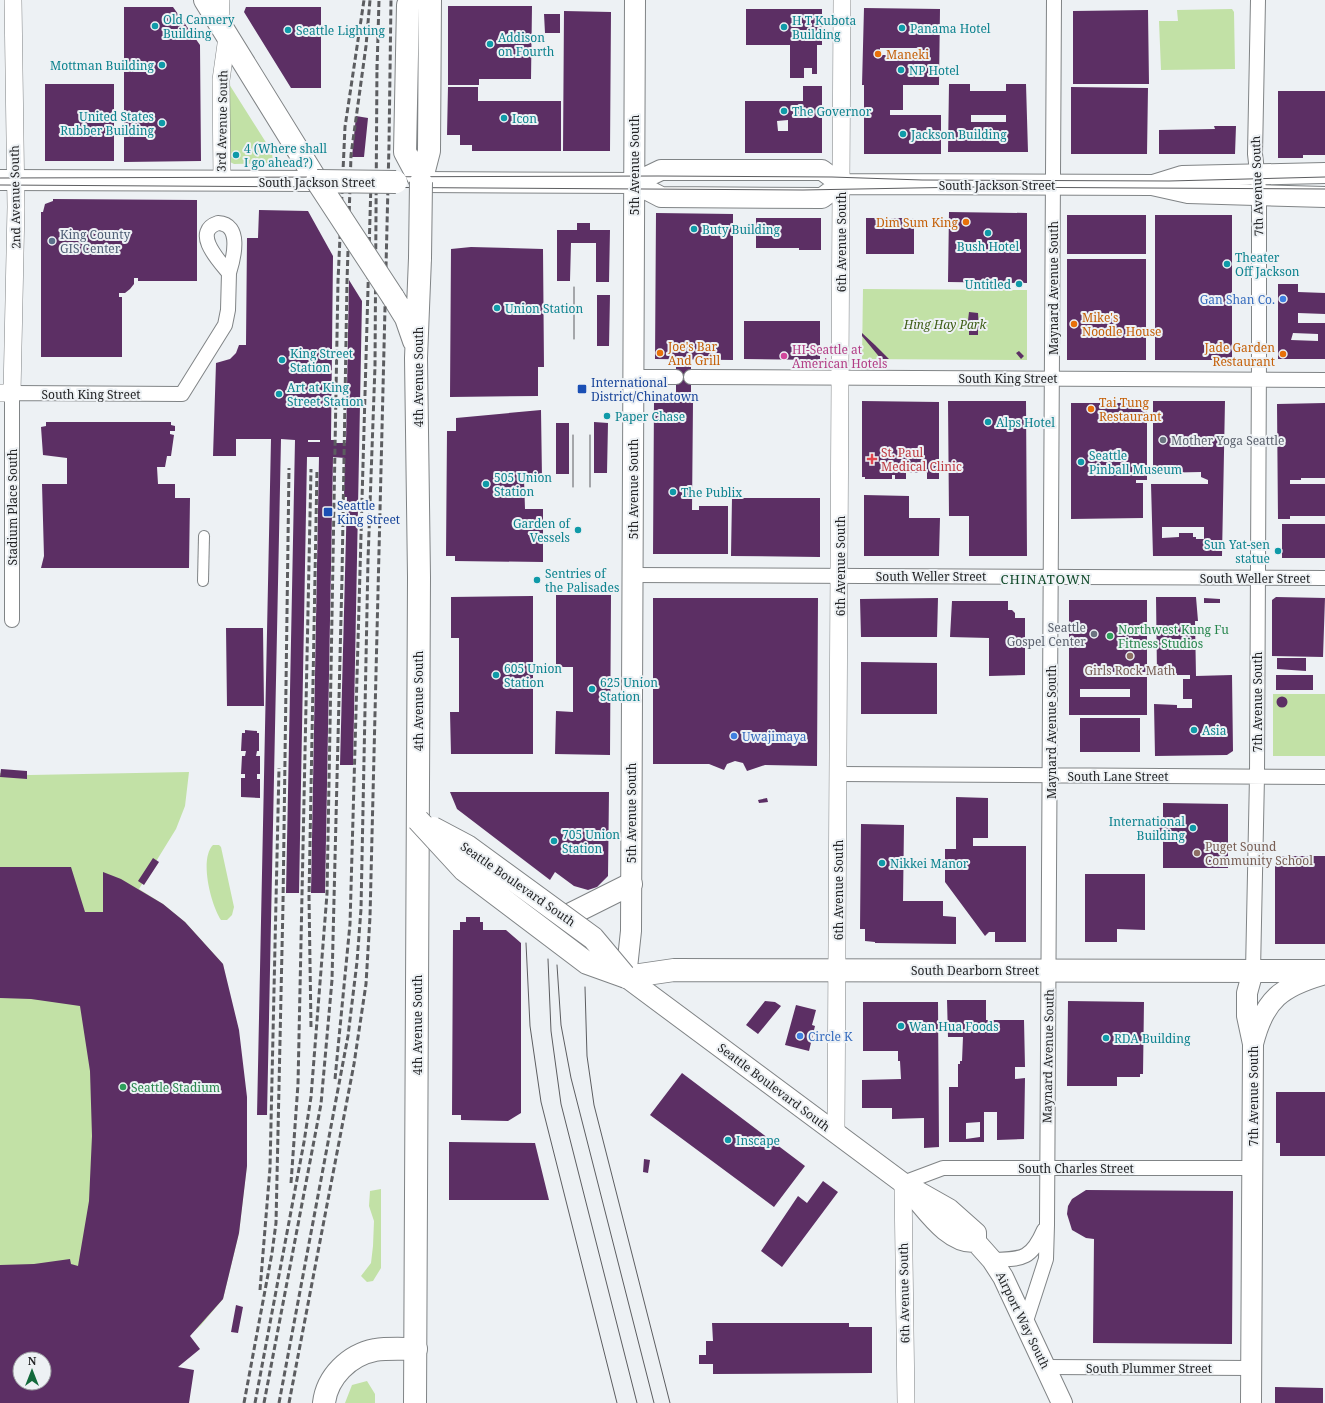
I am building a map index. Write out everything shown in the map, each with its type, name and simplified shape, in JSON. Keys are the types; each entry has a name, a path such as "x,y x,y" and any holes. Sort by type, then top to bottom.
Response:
{"main road":[{"path":"205,0 317,182 402,312 411,331 416,358"},
{"path":"412,0 408,5 405,152 421,182"},
{"name":"4th Avenue South","path":"415,1403 419,558 416,358 421,182 429,151 430,0"},
{"name":"5th Avenue South","path":"626,977 631,931 635,0"},
{"name":"South Jackson Street","path":"8,180 634,183 661,170 822,170 842,184 1152,185 1188,193 1325,197"},
{"name":"South Jackson Street","path":"1152,185 1182,176 1325,173"},
{"name":"South Jackson Street","path":"634,183 661,197 822,198 842,184"},
{"name":"Seattle Boulevard South","path":"418,820 467,846 565,917 593,938 626,977 903,1183"},
{"name":"Seattle Boulevard South","path":"418,820 470,875 588,963 626,977"},
{"path":"565,917 631,884"},
{"name":"South Dearborn Street","path":"626,977 674,970 1253,971 1325,973"},
{"name":"7th Avenue South","path":"1251,1403 1253,1044 1247,1016 1247,993 1253,971"},
{"path":"1253,1044 1261,1020 1272,1000 1294,984 1325,973"},
{"name":"Airport Way South","path":"903,1183 938,1223 966,1243 976,1242 992,1260 1003,1277 1062,1403"},
{"path":"324,1403 328,1388 333,1379 346,1363 374,1350 416,1349"}],"street":[{"name":"2nd Avenue South","path":"6,393 8,180 13,0"},
{"name":"3rd Avenue South","path":"221,0 224,32 221,80 222,181"},
{"name":"6th Avenue South","path":"836,1133 842,0"},
{"name":"Maynard Avenue South","path":"1026,1324 1046,1259 1047,1225 1050,971 1054,0"},
{"name":"7th Avenue South","path":"1253,971 1257,776 1259,196 1255,134 1258,0"},
{"name":"South King Street","path":"6,393 182,394 225,325 228,310 229,273"},
{"path":"633,377 676,377"},
{"name":"South King Street","path":"691,377 1325,380"},
{"name":"Stadium Place South","path":"6,393 12,620"},
{"path":"203,581 204,536"},
{"name":"South Weller Street","path":"632,575 1325,578"},
{"name":"South Lane Street","path":"839,774 1325,776"},
{"name":"South Charles Street","path":"903,1183 943,1168 1253,1168"},
{"name":"6th Avenue South","path":"903,1183 906,1403"},
{"name":"Maynard Avenue South","path":"992,1260 1026,1256 1037,1247 1047,1225"},
{"name":"South Plummer Street","path":"1046,1367 1252,1368"}],"green space":[{"path":"1232,9 1234,12 1235,69 1161,70 1159,21 1178,21 1177,10"},
{"path":"229,84 272,152 273,163 234,164 230,162"},
{"name":"Hing Hay Park","path":"863,289 1027,290 1027,360 862,359"},
{"path":"1273,694 1325,694 1325,756 1273,756"},
{"name":"Seattle Stadium","path":"189,772 185,806 176,829 139,889 163,904 185,922 223,964 247,1165 239,1233 223,1299 201,1325 176,1348 52,1387 52,1351 12,1351 12,1391 38,1391 0,1403 0,773 30,775"},
{"path":"213,845 219,845 221,847 234,907 232,915 227,920 221,920 210,893 207,861 209,852"},
{"path":"381,1189 381,1268 373,1281 367,1282 361,1276 371,1263 373,1246 374,1221 369,1206 370,1191"},
{"path":"367,1381 375,1394 375,1403 345,1403 352,1385"}],"building":[{"name":"Addison on Fourth","path":"448,6 532,6 531,79 479,79 479,85 448,85"},
{"path":"124,7 173,7 200,45 201,161 124,162"},
{"name":"Seattle Lighting","path":"246,7 321,7 321,88 291,88 244,12"},
{"path":"864,8 940,9 939,85 903,85 903,110 890,110 890,115 941,115 941,154 864,154 864,85 862,85","holes":["880,48 920,48 920,55 880,55"]},
{"name":"H T Kubota Building","path":"746,9 822,9 822,45 817,45 817,74 812,74 812,68 804,68 804,78 790,78 790,45 746,45"},
{"path":"1148,10 1149,84 1073,84 1073,11"},
{"path":"564,11 611,12 610,151 563,151"},
{"path":"544,14 560,14 560,33 545,33"},
{"path":"45,84 114,84 114,161 45,161"},
{"path":"949,84 970,84 970,91 1006,91 1006,84 1026,84 1028,152 948,152","holes":["971,115 1006,115 1006,122 971,122"]},
{"name":"The Governor","path":"803,86 822,86 822,153 745,153 745,101 803,101","holes":["788,120 788,131 778,131 777,121"]},
{"name":"Icon","path":"448,87 478,87 478,101 561,101 561,151 472,151 472,145 460,145 460,135 447,135"},
{"path":"1071,87 1148,88 1147,154 1071,154"},
{"path":"1278,91 1325,91 1325,155 1303,155 1303,158 1278,158"},
{"path":"356,116 368,118 364,157 352,157"},
{"path":"1214,126 1236,126 1235,154 1159,154 1159,130 1215,129"},
{"path":"53,199 197,200 197,281 138,281 138,278 134,278 134,284 130,289 125,293 119,293 119,297 122,297 122,357 41,357 41,212 43,212 45,204 53,201"},
{"path":"259,210 308,211 333,256 331,440 334,440 334,443 346,443 349,280 362,301 353,765 340,765 347,497 344,497 345,458 333,457 325,893 311,893 319,457 307,457 299,893 286,893 295,440 281,439 267,1115 257,1115 271,439 236,439 236,456 213,456 216,363 230,359 236,353 239,345 246,345 247,238 258,238","holes":["308,440 320,440 320,442 308,442"]},
{"name":"Bush Hotel","path":"949,212 1027,213 1027,283 948,282"},
{"path":"656,213 733,214 733,360 655,359"},
{"path":"1067,215 1146,215 1146,254 1067,254"},
{"path":"1155,215 1232,215 1232,360 1155,360"},
{"path":"756,218 821,218 821,250 799,250 799,248 756,248"},
{"path":"866,218 914,218 914,254 866,254"},
{"path":"577,223 590,223 590,230 610,230 609,282 596,282 596,243 571,243 570,281 557,281 557,230 577,230"},
{"name":"Union Station","path":"471,247 543,249 544,367 538,367 538,396 450,397 451,249"},
{"path":"1067,259 1146,259 1146,360 1067,360"},
{"path":"1278,284 1298,284 1298,292 1325,293 1325,314 1298,313 1298,323 1325,323 1325,359 1278,359","holes":["1293,333 1318,334 1318,341 1291,340"]},
{"path":"597,295 610,295 609,346 597,346"},
{"path":"969,312 978,313 978,335 969,335 969,329 967,329"},
{"path":"744,321 820,321 820,360 744,359"},
{"path":"862,333 889,359 881,359 862,336"},
{"path":"1019,351 1024,356 1021,359 1016,353"},
{"path":"676,362 691,362 691,399 676,399"},
{"name":"The Publix","path":"654,401 693,402 692,510 699,510 699,506 728,506 728,554 653,554"},
{"path":"862,401 939,402 939,479 927,479 927,473 906,473 906,479 895,479 895,475 892,475 892,479 865,479 865,477 862,477"},
{"path":"948,401 1026,401 1027,556 969,556 969,516 949,516"},
{"path":"1153,401 1225,401 1222,556 1153,556 1151,484 1208,484 1208,480 1201,477 1201,472 1153,473","holes":["1162,527 1204,527 1204,539 1196,539 1196,537 1193,537 1193,533 1179,533 1179,537 1162,538"]},
{"path":"1071,403 1147,403 1147,480 1136,480 1136,483 1143,483 1143,518 1071,519"},
{"path":"1325,403 1325,478 1301,478 1301,480 1290,480 1290,484 1325,484 1325,516 1290,516 1290,519 1278,519 1277,404"},
{"name":"505 Union Station","path":"541,410 542,479 524,479 525,509 543,509 543,562 455,561 455,556 446,556 447,431 456,431 456,418"},
{"path":"46,422 171,422 171,425 175,426 175,431 170,431 170,434 174,435 171,456 167,456 165,467 157,467 158,484 175,484 175,498 190,498 189,568 41,568 44,556 42,484 67,484 67,458 43,455 41,427 46,426"},
{"path":"594,422 608,423 607,473 594,473"},
{"path":"556,423 569,423 569,474 556,474"},
{"path":"864,495 909,496 909,518 940,518 939,556 864,556"},
{"path":"732,498 820,498 820,557 731,556"},
{"path":"1282,524 1325,524 1325,558 1282,558"},
{"name":"625 Union Station","path":"556,595 611,595 610,755 555,754 556,711 573,712 573,667 556,667"},
{"name":"605 Union Station","path":"533,596 533,754 451,754 450,712 459,712 459,638 451,638 451,597"},
{"name":"Asia","path":"1156,597 1196,597 1198,621 1195,621 1196,676 1232,675 1233,751 1227,755 1155,756 1154,704 1177,705 1177,708 1192,708 1192,699 1183,699 1183,679 1190,679 1190,675 1157,675"},
{"path":"1276,597 1325,598 1323,657 1272,656 1272,600"},
{"path":"653,598 818,598 817,766 765,765 747,771 743,763 735,761 727,764 724,770 709,764 653,764"},
{"path":"938,598 937,637 861,637 860,599"},
{"path":"1204,598 1220,599 1220,603 1204,603"},
{"path":"1069,600 1147,600 1147,672 1091,672 1091,677 1147,677 1147,715 1069,715","holes":["1080,689 1130,689 1130,697 1080,697"]},
{"path":"952,601 1008,601 1008,610 1012,610 1015,613 1015,618 1025,618 1025,675 989,676 989,638 950,637"},
{"path":"226,628 263,628 264,706 227,706"},
{"path":"1277,658 1306,658 1306,671 1277,669"},
{"path":"861,662 937,663 937,714 861,714"},
{"path":"1276,675 1313,675 1313,690 1276,690"},
{"path":"1282,696 1286,698 1288,702 1286,706 1282,708 1278,706 1276,702 1278,698"},
{"path":"1080,718 1140,718 1140,752 1080,752"},
{"path":"245,730 257,731 257,733 259,733 259,751 257,751 256,756 260,756 260,774 257,774 257,779 260,779 260,798 241,797 241,778 245,778 245,774 241,774 242,756 245,756 246,751 241,751 242,733 245,733"},
{"path":"1,769 27,771 27,779 0,777"},
{"name":"705 Union Station","path":"450,792 609,792 608,876 597,887 588,890 574,886 555,872 550,880 457,809"},
{"path":"956,797 988,798 988,838 973,838 973,846 1026,846 1026,942 995,942 995,932 989,932 985,936 945,882 945,849 956,849"},
{"path":"767,798 768,802 759,803 758,800"},
{"name":"International Building","path":"1163,803 1228,804 1228,868 1163,868 1163,837 1158,837 1158,819 1163,819"},
{"name":"Nikkei Manor","path":"861,824 904,825 903,901 943,901 943,916 956,917 956,944 875,943 865,941 865,929 860,929"},
{"path":"1275,856 1325,856 1325,944 1275,944"},
{"path":"153,858 159,862 144,885 138,881"},
{"name":"Seattle Stadium","path":"0,867 71,867 85,912 103,912 103,872 121,879 163,904 185,922 223,964 239,1030 247,1097 247,1166 239,1233 223,1299 190,1336 200,1349 178,1367 194,1370 189,1403 0,1403 0,1265 34,1264 70,1259 71,1264 78,1266 89,1201 92,1136 90,1071 80,1006 31,999 0,998"},
{"path":"1085,874 1145,874 1145,930 1117,929 1117,942 1085,942"},
{"path":"466,917 480,917 480,922 483,922 483,930 506,930 521,943 521,1113 508,1121 461,1120 461,1115 452,1115 453,930 460,930 460,922 466,922"},
{"path":"947,1000 986,1000 986,1020 1024,1020 1025,1067 1015,1067 1015,1079 1025,1078 1024,1139 997,1140 997,1112 984,1112 984,1142 949,1142 949,1087 958,1087 958,1064 962,1061 963,1037 948,1037","holes":["980,1122 980,1137 966,1139 966,1123"]},
{"path":"765,1001 775,1002 781,1006 758,1034 746,1025"},
{"name":"RDA Building","path":"1068,1001 1144,1002 1143,1074 1140,1074 1140,1077 1117,1077 1117,1086 1067,1086"},
{"path":"863,1002 938,1002 939,1147 924,1148 924,1118 892,1119 892,1108 862,1108 862,1080 901,1079 898,1051 863,1051"},
{"name":"Circle K","path":"796,1005 816,1010 812,1025 815,1026 809,1051 785,1045"},
{"name":"Inscape","path":"682,1073 805,1166 774,1207 650,1115"},
{"path":"1276,1092 1325,1092 1325,1156 1280,1156 1280,1143 1276,1143"},
{"path":"449,1142 535,1143 549,1200 449,1200"},
{"path":"644,1159 650,1160 648,1173 643,1172"},
{"path":"823,1181 838,1192 782,1267 761,1251 798,1196 807,1203"},
{"path":"1086,1190 1233,1191 1232,1344 1093,1343 1094,1239 1086,1238 1072,1230 1067,1214 1068,1206 1072,1199"},
{"path":"236,1305 243,1307 238,1333 231,1332"},
{"path":"712,1323 849,1323 849,1327 872,1327 872,1373 713,1374 713,1364 699,1364 699,1355 706,1355 706,1341 713,1341"},
{"path":"1275,1387 1323,1388 1323,1403 1275,1403"}],"tram line":[{"path":"0,178 658,176 832,177 922,180 1169,181 1325,177"},
{"path":"0,185 803,190 968,187 1325,189"},
{"path":"574,287 574,339"},
{"path":"573,435 573,487"},
{"path":"590,435 590,487"},
{"path":"526,943 530,1026 541,1102 617,1403"},
{"path":"548,959 551,1031 561,1104 637,1403"},
{"path":"557,965 561,1025 571,1078 654,1403"},
{"path":"585,987 587,1056 594,1105 670,1403"}],"railway":[{"path":"255,1403 304,1142 311,1097 327,894 338,281 345,127 364,0"},
{"path":"264,1403 321,1104 332,980 351,155 366,46 370,0"},
{"path":"377,70 379,0"},
{"path":"289,1403 354,1064 366,984 370,917 389,145 391,0"},
{"path":"279,1403 348,1036 357,962 361,909 368,560 375,366 377,64"},
{"path":"335,1079 350,924 371,182"},
{"path":"244,1403 272,1253 276,1223 283,904 289,468"},
{"path":"291,1183 298,1084 311,469"},
{"path":"311,1027 309,897 317,469"},
{"path":"260,1290 270,1168 279,768"}],"place":[{"name":"Old Cannery Building","path":"155,26"},
{"name":"H T Kubota Building","path":"784,27"},
{"name":"Panama Hotel","path":"902,28"},
{"name":"Seattle Lighting","path":"288,30"},
{"name":"Addison on Fourth","path":"490,44"},
{"name":"Maneki","path":"878,54"},
{"name":"Mottman Building","path":"162,65"},
{"name":"NP Hotel","path":"901,70"},
{"name":"The Governor","path":"784,111"},
{"name":"Icon","path":"504,118"},
{"name":"United States Rubber Building","path":"162,123"},
{"name":"Jackson Building","path":"903,134"},
{"name":"4 (Where shall I go ahead?)","path":"236,155"},
{"name":"Dim Sum King","path":"966,222"},
{"name":"Buty Building","path":"694,229"},
{"name":"Bush Hotel","path":"988,233"},
{"name":"King County GIS Center","path":"52,241"},
{"name":"Theater Off Jackson","path":"1227,264"},
{"name":"Untitled","path":"1019,284"},
{"name":"Gan Shan Co.","path":"1283,299"},
{"name":"Union Station","path":"497,308"},
{"name":"Mike's Noodle House","path":"1074,324"},
{"name":"Joe's Bar And Grill","path":"660,353"},
{"name":"Jade Garden Restaurant","path":"1283,354"},
{"name":"HI-Seattle at American Hotels","path":"784,356"},
{"name":"King Street Station","path":"282,360"},
{"name":"International District/Chinatown","path":"582,389"},
{"name":"Art at King Street Station","path":"279,394"},
{"name":"Tai Tung Restaurant","path":"1091,409"},
{"name":"Paper Chase","path":"607,416"},
{"name":"Alps Hotel","path":"988,422"},
{"name":"Mother Yoga Seattle","path":"1163,440"},
{"name":"St. Paul Medical Clinic","path":"872,459"},
{"name":"Seattle Pinball Museum","path":"1081,462"},
{"name":"505 Union Station","path":"486,484"},
{"name":"The Publix","path":"673,492"},
{"name":"Seattle King Street","path":"328,512"},
{"name":"Garden of Vessels","path":"578,530"},
{"name":"Sun Yat-sen statue","path":"1278,551"},
{"name":"Sentries of the Palisades","path":"537,580"},
{"name":"Seattle Gospel Center","path":"1094,634"},
{"name":"Northwest Kung Fu Fitness Studios","path":"1110,636"},
{"name":"Girls Rock Math","path":"1130,656"},
{"name":"605 Union Station","path":"496,675"},
{"name":"625 Union Station","path":"592,689"},
{"name":"Asia","path":"1194,730"},
{"name":"Uwajimaya","path":"734,736"},
{"name":"International Building","path":"1193,828"},
{"name":"705 Union Station","path":"554,841"},
{"name":"Puget Sound Community School","path":"1197,853"},
{"name":"Nikkei Manor","path":"882,863"},
{"name":"Wan Hua Foods","path":"901,1026"},
{"name":"Circle K","path":"800,1036"},
{"name":"RDA Building","path":"1106,1038"},
{"name":"Seattle Stadium","path":"123,1087"},
{"name":"Inscape","path":"728,1140"}],"district":[{"name":"CHINATOWN","path":"1046,579"}]}
